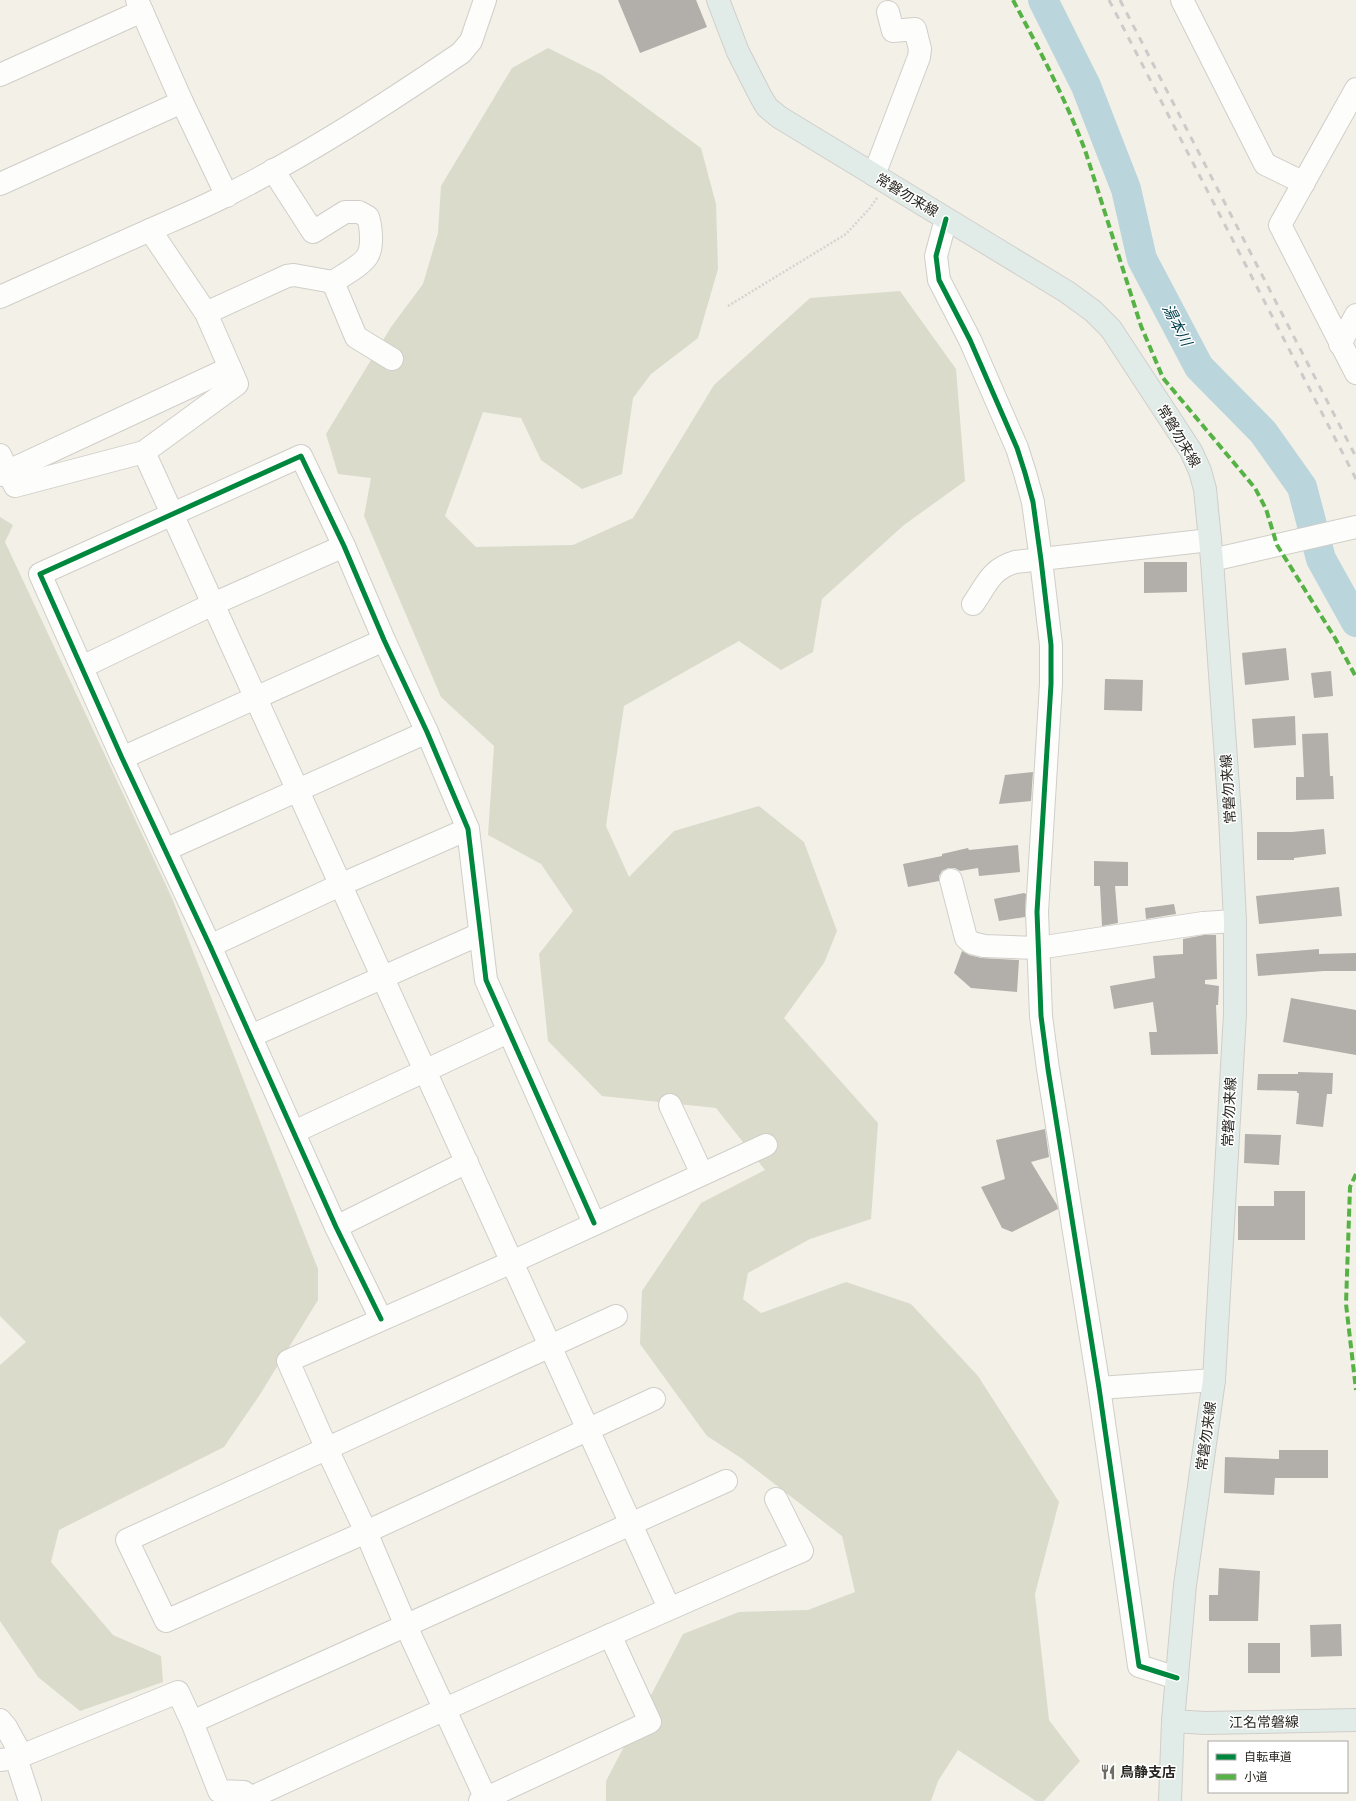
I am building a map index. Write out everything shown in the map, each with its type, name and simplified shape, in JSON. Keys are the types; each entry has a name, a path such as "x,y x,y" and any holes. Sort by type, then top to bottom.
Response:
{"main road":[{"name":"常磐勿来線","path":"718,0 738,52 767,107 779,117 1067,292 1093,311 1111,329 1191,451 1200,471 1205,489 1211,550 1230,816 1235,921 1235,1014 1214,1380 1185,1585 1173,1721 1170,1801"},
{"name":"江名常磐線","path":"1173,1721 1205,1723 1356,1720"}],"street":[{"path":"0,298 227,196 384,105 461,53 471,41 485,0"},
{"path":"1182,0 1265,164 1304,183"},
{"path":"0,75 140,5 182,102 227,196"},
{"path":"880,178 920,49 915,29 893,31 888,12"},
{"path":"1355,91 1280,226 1356,373"},
{"path":"0,184 182,102"},
{"path":"206,313 287,276 294,275 333,282 364,260 369,254 371,228 368,217 360,212 345,212 313,232 273,170"},
{"path":"946,218 936,256 939,280 970,340 1017,448 1026,473 1033,502 1050,645 1051,684 1037,912 1041,1016 1048,1069 1099,1388 1139,1666 1177,1678"},
{"path":"150,230 206,313 237,384 144,452 15,486 2,467 230,368"},
{"path":"333,282 356,337 392,359"},
{"path":"1340,344 1356,315"},
{"path":"144,452 669,1608"},
{"path":"381,1319 336,1227 251,1036 122,758 40,574 301,456 344,546 384,640 427,732 468,829 486,980 594,1224"},
{"path":"973,604 996,570 1004,565 1015,562 1211,550 1280,544 1352,527"},
{"path":"82,667 213,604 344,546"},
{"path":"122,758 384,640"},
{"path":"165,850 427,732"},
{"path":"210,946 340,885 468,829"},
{"path":"951,880 966,938 972,942 984,946 1038,948 1203,923 1235,921"},
{"path":"251,1036 480,934"},
{"path":"294,1132 426,1072 508,1032"},
{"path":"670,1105 702,1174"},
{"path":"610,1635 650,1722 484,1800 445,1709 406,1626 366,1532 288,1361 512,1262 766,1145"},
{"path":"336,1227 467,1162"},
{"path":"616,1316 326,1447 127,1540 166,1620 366,1532 654,1400"},
{"path":"1099,1388 1214,1380"},
{"path":"192,1722 726,1481"},
{"path":"13,1758 178,1692 192,1722 219,1791 244,1792 251,1799 445,1709 669,1608 802,1551 776,1499"},
{"path":"0,1720 6,1727 13,1758 30,1801"}],"path":[{"path":"728,306 846,234 870,208 880,178"}],"green space":[{"path":"548,48 602,75 701,148 716,204 718,269 698,338 651,374 633,398 622,474 582,489 541,460 521,418 483,412 445,516 476,547 573,545 633,518 714,385 810,298 900,291 956,369 965,481 904,525 822,599 813,652 781,670 739,641 624,706 606,826 629,877 674,831 759,806 804,842 837,931 824,963 784,1018 878,1123 871,1219 810,1239 748,1273 743,1299 761,1313 846,1282 911,1304 978,1376 1059,1502 1035,1594 1049,1720 1080,1761 1044,1801 1036,1801 958,1750 938,1781 931,1801 606,1801 606,1781 683,1634 739,1612 808,1610 855,1592 842,1536 741,1458 707,1436 640,1344 642,1291 701,1203 765,1170 716,1108 602,1096 548,1041 539,954 573,911 541,864 488,835 494,746 441,697 364,516 371,478 338,474 326,434 391,327 423,284 438,233 441,186 512,68"},
{"path":"0,517 13,525 5,542 172,898 318,1269 318,1300 259,1396 224,1447 59,1530 51,1562 113,1635 161,1656 163,1682 80,1711 38,1677 0,1621 0,1365 26,1342 0,1316"}],"building":[{"path":"618,0 696,0 707,27 640,53"},
{"path":"1144,562 1187,562 1187,592 1144,593"},
{"path":"1286,648 1289,680 1245,685 1242,653"},
{"path":"1331,671 1333,696 1314,698 1311,673"},
{"path":"1105,679 1143,680 1142,711 1104,710"},
{"path":"1295,716 1296,745 1254,748 1252,719"},
{"path":"1328,733 1330,776 1333,776 1334,799 1296,800 1296,777 1304,777 1302,734"},
{"path":"1033,772 1031,801 999,804 1005,775"},
{"path":"1324,829 1326,854 1294,858 1294,860 1257,860 1257,832 1292,832"},
{"path":"1018,845 1020,872 979,876 978,868 960,871 955,868 948,868 942,871 939,876 939,881 908,887 903,864 942,856 942,854 968,848 969,850"},
{"path":"1094,861 1128,862 1128,886 1115,886 1118,923 1102,926 1100,886 1094,886"},
{"path":"1339,887 1342,916 1259,924 1256,896"},
{"path":"1024,893 1026,894 1025,917 999,921 994,899"},
{"path":"1174,904 1176,914 1146,919 1145,908"},
{"path":"1204,935 1216,935 1217,979 1205,980 1205,984 1219,986 1218,1005 1216,1005 1218,1054 1151,1055 1149,1032 1157,1032 1153,1002 1114,1009 1110,986 1155,978 1153,956 1183,954 1183,939"},
{"path":"1319,949 1319,954 1356,953 1356,971 1324,971 1258,976 1256,954"},
{"path":"962,951 969,955 981,958 1019,960 1017,992 971,988 954,973"},
{"path":"1291,998 1356,1010 1356,1055 1283,1042"},
{"path":"1298,1072 1333,1073 1332,1094 1327,1094 1323,1127 1296,1124 1299,1093 1297,1093 1297,1091 1257,1090 1258,1074 1298,1074"},
{"path":"1045,1129 1049,1157 1031,1162 1058,1209 1012,1232 1002,1228 981,1187 1005,1179 996,1140"},
{"path":"1245,1134 1281,1135 1279,1165 1244,1163"},
{"path":"1274,1191 1305,1191 1305,1240 1238,1240 1238,1206 1274,1206"},
{"path":"1279,1450 1328,1450 1328,1478 1275,1478 1274,1495 1224,1493 1225,1457 1279,1459"},
{"path":"1219,1568 1260,1571 1258,1621 1209,1621 1209,1595 1218,1595"},
{"path":"1341,1624 1342,1656 1311,1657 1310,1625"},
{"path":"1248,1643 1280,1643 1280,1673 1248,1673"}],"waterway":[{"name":"湯本川","path":"1043,0 1086,86 1126,189 1142,259 1199,367 1263,432 1302,487 1321,559 1356,622"}],"railway":[{"path":"1109,0 1356,479"},
{"path":"1120,0 1356,457"}],"marked path":[{"path":"1013,0 1042,55 1085,150 1141,326 1163,378 1255,488 1266,509 1277,545 1335,638 1356,677"},
{"path":"1356,1174 1350,1187 1346,1304 1356,1390"}],"cycle path":[{"path":"946,219 936,256 939,280 970,340 1017,448 1033,502 1051,645 1051,684 1037,912 1041,1016 1048,1069 1099,1388 1139,1666 1177,1678"},
{"path":"381,1319 336,1227 210,946 122,758 40,574 301,456 344,546 384,640 427,732 468,829 486,980 594,1223"}],"place":[{"name":"鳥静支店","path":"1108,1772"}]}
